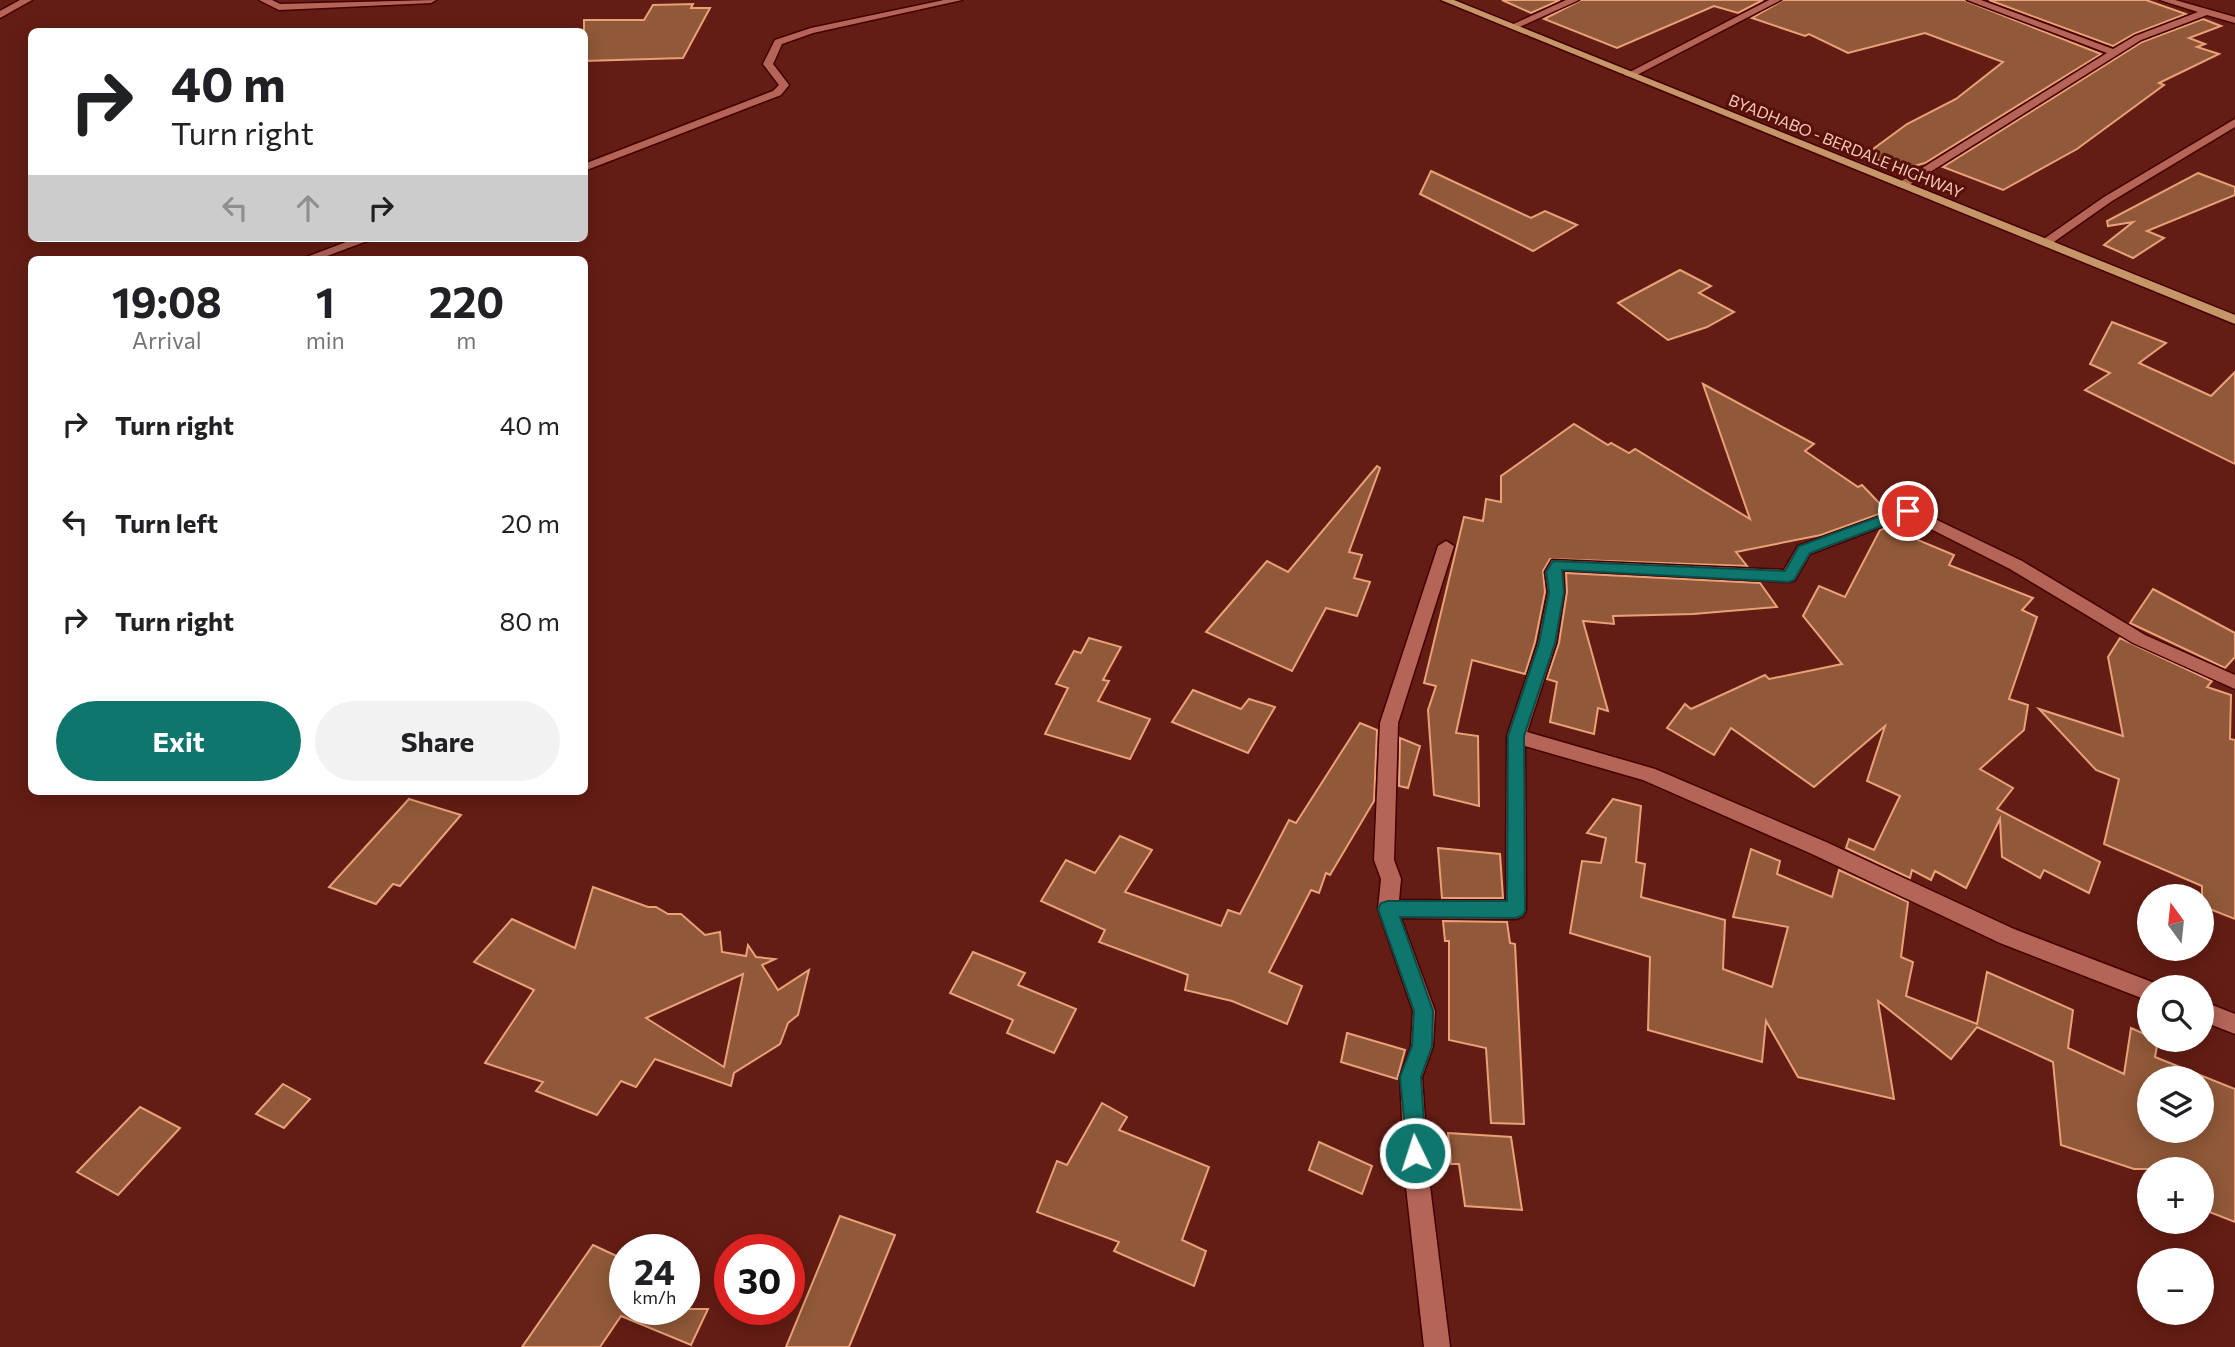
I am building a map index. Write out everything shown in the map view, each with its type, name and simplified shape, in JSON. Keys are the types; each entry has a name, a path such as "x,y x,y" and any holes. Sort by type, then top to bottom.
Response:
{"main road":[{"name":"BYADHABO - BERDALE HIGHWAY","path":"1446,0 2235,320"}],"street":[{"path":"0,15 27,0"},
{"path":"264,0 279,7 431,0"},
{"path":"588,166 778,93 784,85 768,64 778,42 811,31 957,0"},
{"path":"1511,27 1574,0"},
{"path":"1629,75 1776,0"},
{"path":"1972,0 2115,53"},
{"path":"2165,0 2235,20"},
{"path":"1902,185 2138,38 2207,12"},
{"path":"2044,243 2108,199 2235,122"},
{"path":"316,256 357,242"},
{"path":"1388,909 1516,910 1516,736 1547,643 1556,592 1553,572 1558,564 1789,576 1804,550 1908,511 2016,565 2139,639 2235,682"},
{"path":"1437,1347 1417,1178 1410,1077 1422,1046 1423,1011 1388,909 1391,879 1384,860 1389,723 1446,547"},
{"path":"1516,736 1648,774 1819,848 2007,936 2137,985"},
{"path":"2214,1016 2235,1024"}],"building":[{"path":"1502,0 1560,0 1531,13"},
{"path":"1581,0 1763,0 1738,13 1714,6 1617,48 1544,19"},
{"path":"1783,0 1964,0 2101,54 1925,163 1903,169 1865,155 1907,124 1956,99 2003,62 1925,33 1848,53 1809,34 1805,36 1752,18"},
{"path":"1989,0 2146,0 2186,14 2134,34 2113,46"},
{"path":"693,4 691,8 710,8 683,58 588,61 588,28 584,28 584,20 644,20 653,5"},
{"path":"2203,19 2221,26 2189,38 2205,44 2197,47 2219,54 2159,83 2164,85 2077,149 2003,190 1943,167 2142,42"},
{"path":"1431,171 1531,218 1545,211 1577,225 1533,251 1420,194"},
{"path":"2198,173 2235,187 2235,195 2147,231 2164,238 2133,258 2104,245 2133,222 2108,226 2107,221"},
{"path":"1680,270 1711,286 1699,293 1734,312 1707,327 1668,340 1618,303"},
{"path":"2112,322 2166,343 2139,363 2211,396 2235,372 2235,464 2085,390 2110,373 2090,364"},
{"path":"1703,384 1814,444 1805,451 1858,487 1862,485 1882,506 1882,513 1821,535 1736,552 1747,566 1550,559 1543,571 1545,592 1535,642 1525,674 1472,660 1456,733 1478,736 1479,806 1434,795 1428,710 1436,686 1424,683 1464,517 1483,521 1486,499 1501,502 1501,476 1574,424 1608,445 1611,443 1629,453 1635,449 1750,519"},
{"path":"1377,466 1380,468 1349,552 1362,555 1354,578 1370,582 1357,616 1326,608 1292,671 1206,632 1267,561 1288,572"},
{"path":"1899,523 1913,538 1954,555 1949,565 2033,598 2022,610 2037,617 2009,699 2028,705 2024,730 1980,769 2013,788 1997,809 2100,862 2089,893 2044,870 2040,878 2002,857 2000,819 1966,888 1935,871 1931,880 1912,870 1910,878 1846,848 1849,839 1874,850 1900,796 1867,781 1885,726 1814,787 1731,728 1714,755 1667,728 1685,704 1691,709 1765,675 1769,679 1842,664 1803,616 1819,586 1845,597 1880,530"},
{"path":"1566,573 1760,583 1777,607 1693,614 1613,616 1614,624 1583,621 1608,711 1598,708 1594,734 1550,722 1557,682 1547,679 1559,643 1567,592"},
{"path":"2153,589 2235,633 2235,657 2225,668 2130,623"},
{"path":"1089,638 1121,647 1103,680 1109,681 1098,701 1150,719 1130,759 1045,734 1068,688 1056,684 1074,651 1081,653"},
{"path":"2120,638 2212,681 2207,687 2231,695 2230,739 2235,740 2235,919 2214,911 2214,884 2197,884 2104,844 2119,779 2096,770 2039,709 2123,736 2108,657"},
{"path":"1193,690 1241,709 1249,699 1275,707 1248,753 1172,722"},
{"path":"1360,723 1377,730 1374,801 1330,875 1326,873 1319,893 1311,890 1269,972 1302,986 1287,1024 1232,1001 1185,990 1188,975 1099,942 1105,930 1041,901 1066,860 1095,873 1120,836 1152,850 1125,892 1221,926 1228,910 1240,914 1289,820 1296,823"},
{"path":"1400,738 1420,746 1408,788 1399,786"},
{"path":"409,799 461,815 400,886 393,884 376,904 329,887"},
{"path":"1613,799 1641,806 1636,862 1645,864 1641,897 1725,920 1723,969 1772,987 1788,927 1733,917 1751,849 1780,861 1777,874 1832,897 1839,870 1908,902 1901,957 1913,962 1906,996 1977,1024 1987,972 2073,1010 2068,1048 2124,1074 2131,1028 2137,1031 2137,1052 2156,1052 2155,1057 2178,1066 2137,1066 2137,1143 2214,1143 2214,1081 2235,1089 2235,1222 2214,1214 2214,1157 2137,1157 2137,1169 2134,1169 2061,1145 2053,1062 1977,1027 1951,1059 1878,1001 1894,1099 1798,1077 1766,1021 1762,1062 1648,1030 1650,957 1570,933 1582,861 1601,863 1606,838 1587,833"},
{"path":"1438,848 1500,854 1503,898 1442,898"},
{"path":"593,887 648,907 656,907 668,914 681,914 705,935 720,932 722,952 746,956 748,945 756,957 775,959 762,965 778,990 809,970 798,1015 788,1023 780,1044 734,1073 731,1086 655,1059 636,1087 621,1081 597,1115 536,1091 543,1082 485,1063 534,990 474,962 512,919 575,948","holes":["743,974 724,1067 646,1018"]},
{"path":"1443,921 1507,922 1510,943 1515,944 1524,1124 1491,1123 1486,1048 1449,1040 1449,941 1445,941"},
{"path":"973,952 1025,973 1018,985 1076,1009 1054,1053 1007,1033 1013,1020 950,993"},
{"path":"1347,1033 1405,1050 1397,1079 1341,1062"},
{"path":"283,1084 310,1099 284,1128 256,1114"},
{"path":"1102,1103 1127,1117 1119,1130 1209,1167 1182,1240 1206,1251 1194,1286 1114,1251 1119,1242 1037,1212 1057,1161 1067,1165"},
{"path":"140,1107 180,1128 118,1195 77,1172"},
{"path":"1448,1133 1511,1137 1522,1210 1465,1206 1459,1164 1451,1164"},
{"path":"1319,1142 1372,1166 1362,1194 1309,1170"},
{"path":"840,1216 895,1235 849,1347 786,1347 795,1325 805,1325 805,1301"},
{"path":"593,1245 609,1252 609,1325 615,1325 600,1347 522,1347"},
{"path":"700,1309 708,1309 691,1345 643,1325 700,1325"}],"route":[{"path":"1415,1153 1410,1077 1422,1046 1423,1011 1408,960 1388,909 1516,910 1516,736 1547,643 1556,592 1553,572 1558,564 1789,576 1804,550 1908,511"}]}
